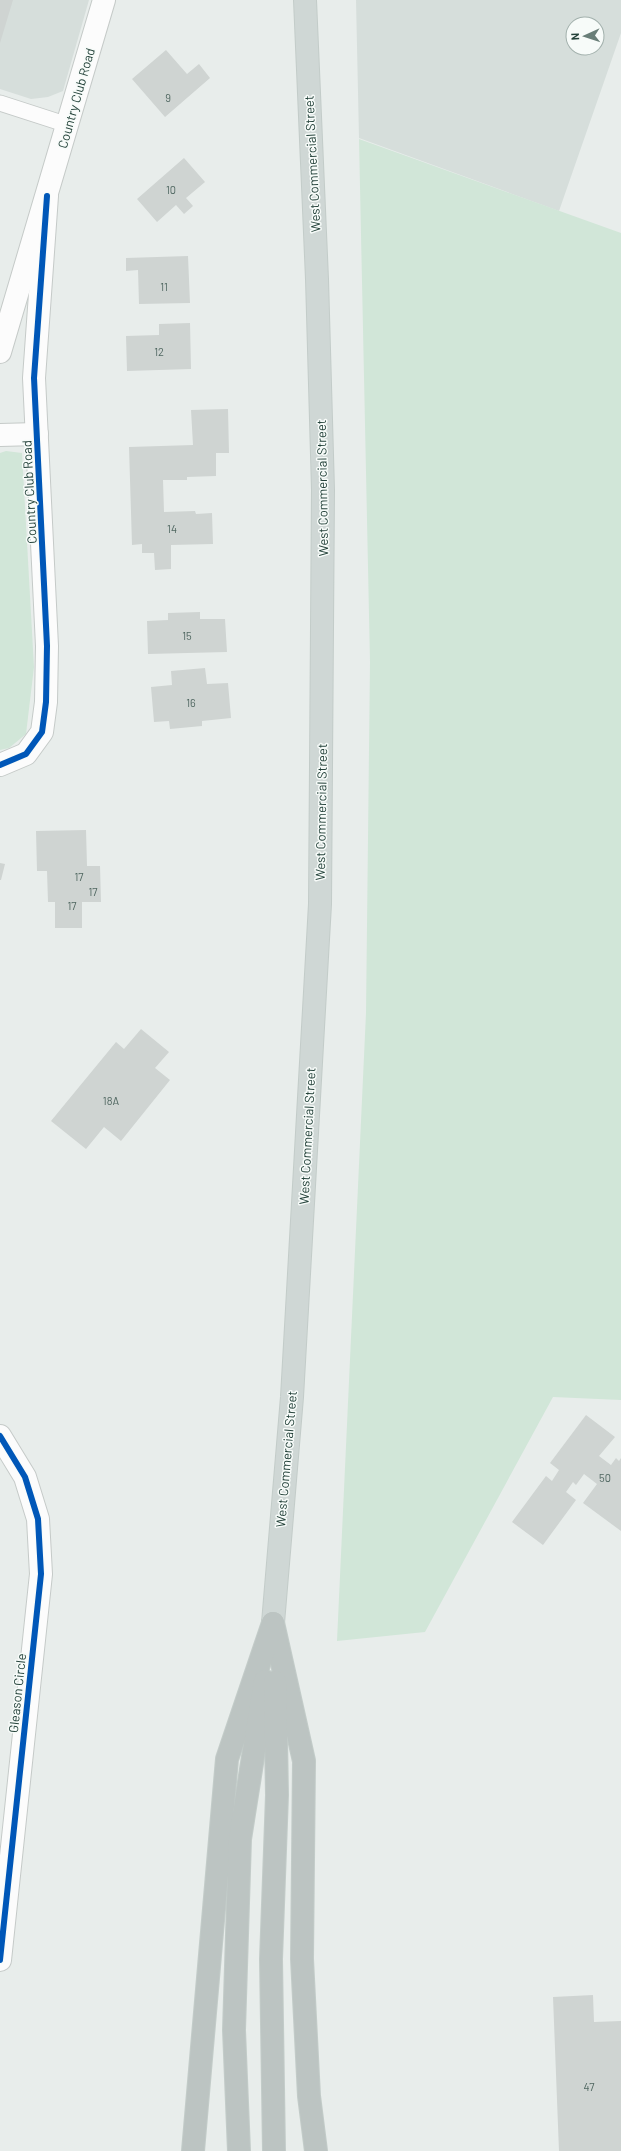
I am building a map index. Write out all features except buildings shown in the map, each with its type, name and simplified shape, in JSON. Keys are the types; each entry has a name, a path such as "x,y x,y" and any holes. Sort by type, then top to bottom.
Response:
{"highway":[{"path":"193,2151 227,1759 274,1623"},
{"path":"239,2151 234,2030 240,1839 274,1623"},
{"path":"274,1623 277,1795 271,1959 274,2151"},
{"path":"274,1623 304,1761 302,1959 309,2096 316,2151"}],"main road":[{"name":"West Commercial Street","path":"274,1623 292,1398 320,904 323,490 317,279 305,0"}],"street":[{"name":"Country Club Road","path":"0,352 104,0"},
{"name":"Country Club Road","path":"0,765 26,754 42,732 46,702 47,646 34,378 47,196"},
{"name":"Country Club Road","path":"0,435 37,434"},
{"name":"Gleason Circle","path":"0,1436 25,1477 38,1519 41,1574 0,1960"}],"lane":[{"path":"0,103 68,125"}],"shaded area":[{"path":"0,0 89,0 63,91 48,97 31,99 0,89"},
{"path":"356,0 621,0 621,33 559,211 359,138"}],"green space":[{"path":"359,139 621,233 621,1400 553,1397 425,1632 337,1641 366,1013 370,662"},
{"path":"6,451 22,453 34,667 26,734 9,748 0,750 0,453"}],"cycle path":[{"path":"0,765 26,754 42,732 46,702 47,646 34,378 47,196"},
{"path":"0,1436 25,1477 38,1519 41,1574 0,1960"}]}
